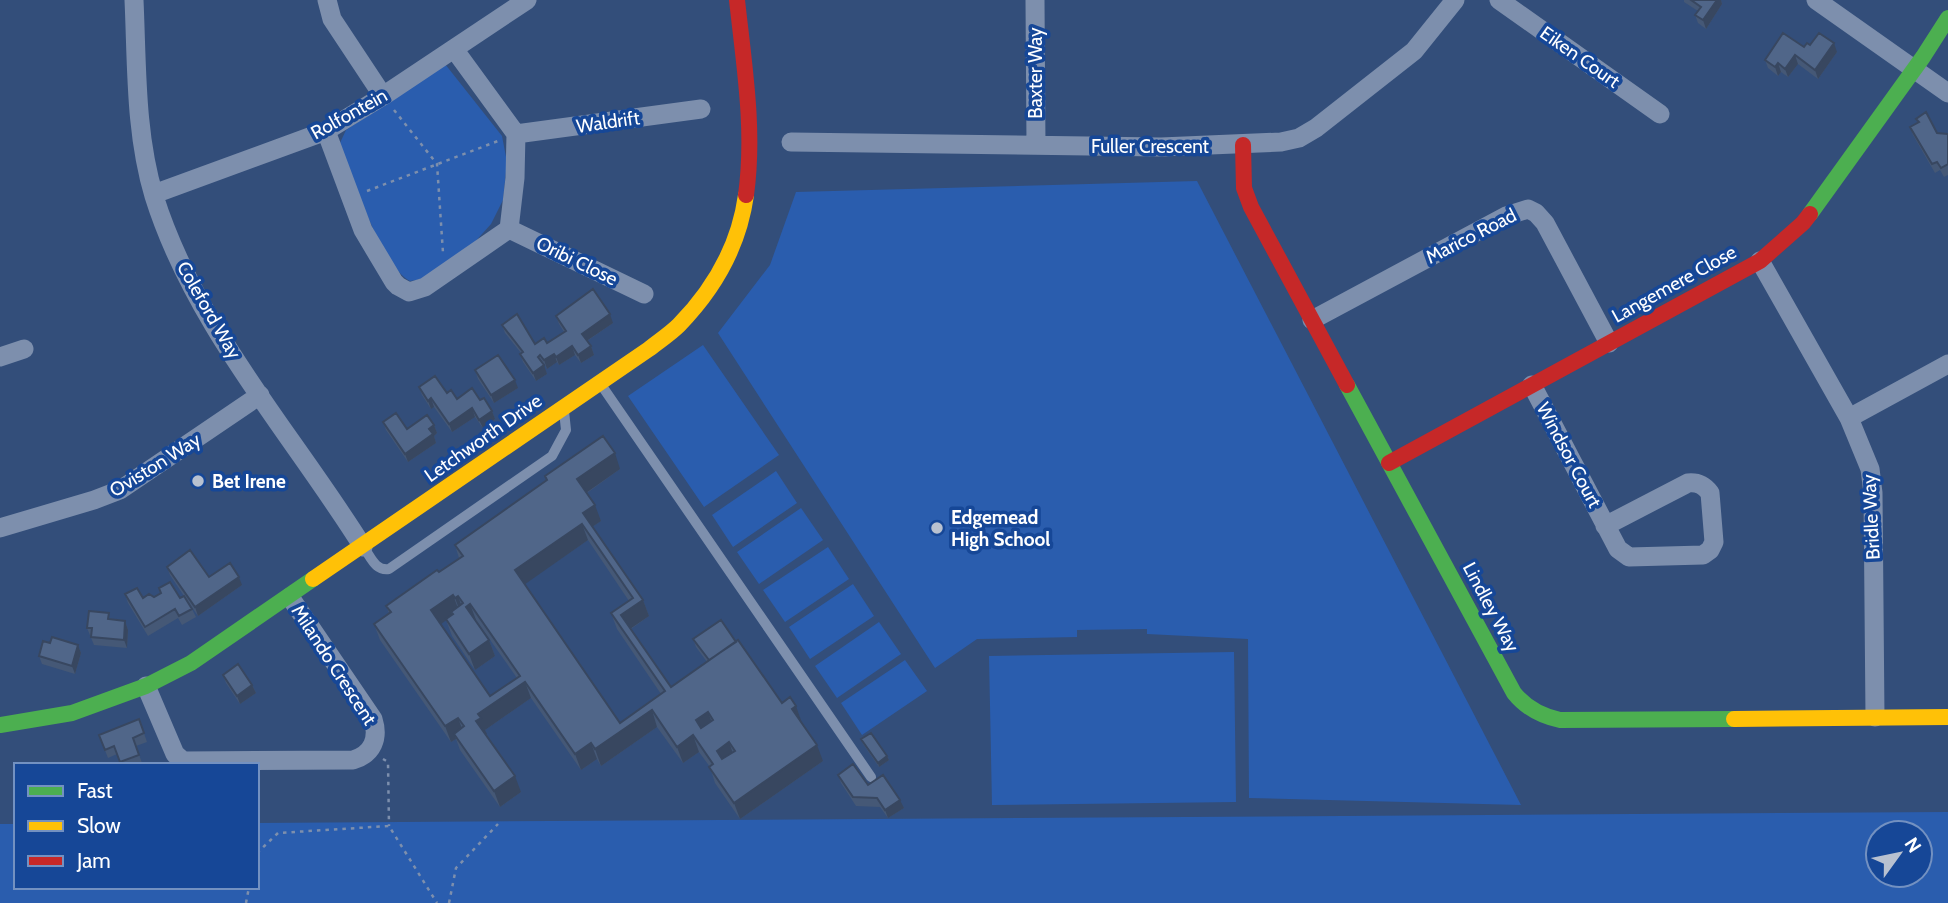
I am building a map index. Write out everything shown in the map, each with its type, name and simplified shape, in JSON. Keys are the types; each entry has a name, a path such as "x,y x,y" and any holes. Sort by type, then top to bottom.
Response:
{"street":[{"name":"Coleford Way","path":"134,0 142,139 154,194 184,272 219,334 363,547"},
{"path":"327,0 332,19 383,96"},
{"name":"Rolfontein","path":"154,194 326,131 527,0"},
{"name":"Letchworth Drive","path":"0,725 72,713 146,686 191,663 649,349 687,317 718,275 737,234 748,197 751,146 737,0"},
{"name":"Baxter Way","path":"1035,0 1036,145"},
{"name":"Fuller Crescent","path":"790,142 1161,147 1281,142 1299,138 1315,128 1414,51 1455,0"},
{"name":"Eiken Court","path":"1499,0 1660,114"},
{"path":"1816,0 1948,93"},
{"name":"Langemere Close","path":"1389,463 1760,261 1803,223 1948,18"},
{"path":"326,131 363,230 398,286 409,292 420,290 509,229 515,178 516,134 454,49"},
{"name":"Waldrift","path":"516,134 701,109"},
{"name":"Lindley Way","path":"1243,145 1244,188 1251,207 1514,693 1532,711 1560,720 1948,717"},
{"name":"Marico Road","path":"1312,320 1506,216 1528,209 1545,223 1609,343"},
{"name":"Oribi Close","path":"509,229 644,294"},
{"name":"Bridle Way","path":"1760,261 1849,418 1870,468 1873,493 1875,717"},
{"path":"0,357 24,349"},
{"path":"1849,418 1948,364"},
{"name":"Windsor Court","path":"1532,385 1605,526 1618,549 1629,557 1703,555 1710,550 1714,542 1710,494 1706,488 1694,482 1605,526"},
{"name":"Oviston Way","path":"0,528 34,520 120,490 260,395"},
{"name":"Milando Crescent","path":"146,686 175,754 183,761 354,760 369,752 376,737 373,719 290,597"}],"lane":[{"path":"600,382 871,777"},
{"path":"363,547 377,567 389,569 552,456 566,430 564,407"}],"path":[{"path":"383,96 437,164 445,274"},
{"path":"351,197 516,134"},
{"path":"369,752 388,762 389,826 437,903"},
{"path":"449,903 456,868 498,824"},
{"path":"259,850 278,833 389,826"}],"shaded area":[{"path":"445,64 502,136 507,162 503,200 491,224 473,244 423,279 410,281 399,273 378,240 340,143 346,130"},
{"path":"1197,181 1521,805 1249,798 1248,639 1147,634 1147,629 1077,630 1077,637 977,639 935,668 718,333 770,265 796,192"},
{"path":"703,345 779,455 704,507 628,396"},
{"path":"776,471 797,503 733,547 712,515"},
{"path":"801,508 823,540 759,584 737,552"},
{"path":"828,547 849,579 785,622 763,590"},
{"path":"853,584 874,616 810,659 789,627"},
{"path":"879,622 901,654 837,698 815,666"},
{"path":"1234,652 1236,802 992,805 989,656"},
{"path":"905,660 927,691 862,735 841,703"},
{"path":"1948,812 1948,903 0,903 0,824 14,824 14,889 259,889 259,823"}],"building":[{"path":"1691,0 1717,0 1703,20 1695,15 1701,7"},
{"path":"1783,33 1804,47 1807,43 1810,45 1819,33 1834,43 1815,70 1795,55 1785,69 1778,63 1775,67 1765,60"},
{"path":"1926,112 1937,133 1948,134 1948,164 1941,168 1937,162 1932,164 1910,127 1919,122 1916,119"},
{"path":"593,289 610,314 582,334 591,346 578,355 572,346 556,357 554,354 544,360 540,355 538,357 544,365 533,373 520,354 523,352 502,325 517,314 535,344 544,338 547,343 566,331 556,316"},
{"path":"498,355 515,380 491,395 475,370"},
{"path":"435,376 447,393 451,390 457,399 472,388 480,400 484,398 492,411 479,420 472,408 449,424 431,398 428,401 419,387"},
{"path":"396,413 407,429 427,415 434,425 429,429 433,434 405,454 383,422"},
{"path":"603,436 615,453 577,479 595,505 583,513 643,600 621,615 671,687 738,640 782,703 790,697 796,706 792,709 817,745 734,803 709,767 713,764 693,735 677,747 652,710 595,749 591,743 575,754 525,682 478,714 481,718 476,721 515,776 494,791 454,734 464,726 458,718 445,726 374,624 391,612 386,606 437,570 439,572 463,556 455,545 547,480 545,476","holes":["582,524 633,598 611,613 665,691 620,723 515,570","453,595 455,598 458,596 463,603 446,619 469,654 489,640 466,607 470,604 520,676 490,696 431,610","708,712 713,720 701,728 696,720","729,742 735,751 722,759 717,751"]},
{"path":"190,550 209,577 230,563 239,577 195,607 167,567"},
{"path":"170,582 180,598 184,596 192,609 179,616 175,609 145,627 125,594 137,588 143,598 149,594 154,597 161,593 159,588"},
{"path":"89,611 109,613 108,619 125,621 124,640 91,637 92,628 87,628"},
{"path":"721,620 736,642 709,660 693,639"},
{"path":"52,637 78,645 72,666 39,656 43,641 50,643"},
{"path":"238,664 252,685 237,696 223,675"},
{"path":"139,719 144,733 133,738 139,755 120,762 114,746 105,750 99,735"},
{"path":"871,733 887,756 878,763 861,739"},
{"path":"853,764 868,785 883,775 900,800 885,810 877,798 853,797 838,775"}],"traffic: fast":[{"path":"1810,214 1948,18"},
{"path":"1347,385 1514,693 1524,703 1540,714 1560,720 1734,719"},
{"path":"0,725 72,713 146,686 191,663 313,579"}],"traffic: slow":[{"path":"313,579 676,328 703,297 723,266 738,232 746,195"},
{"path":"1734,719 1948,717"}],"traffic: jam":[{"path":"737,0 749,122 746,195"},
{"path":"1243,145 1244,188 1251,207 1347,385"},
{"path":"1389,463 1760,261 1810,214"}],"place":[{"name":"Bet Irene","path":"198,481"},
{"name":"Edgemead High School","path":"937,528"}]}
